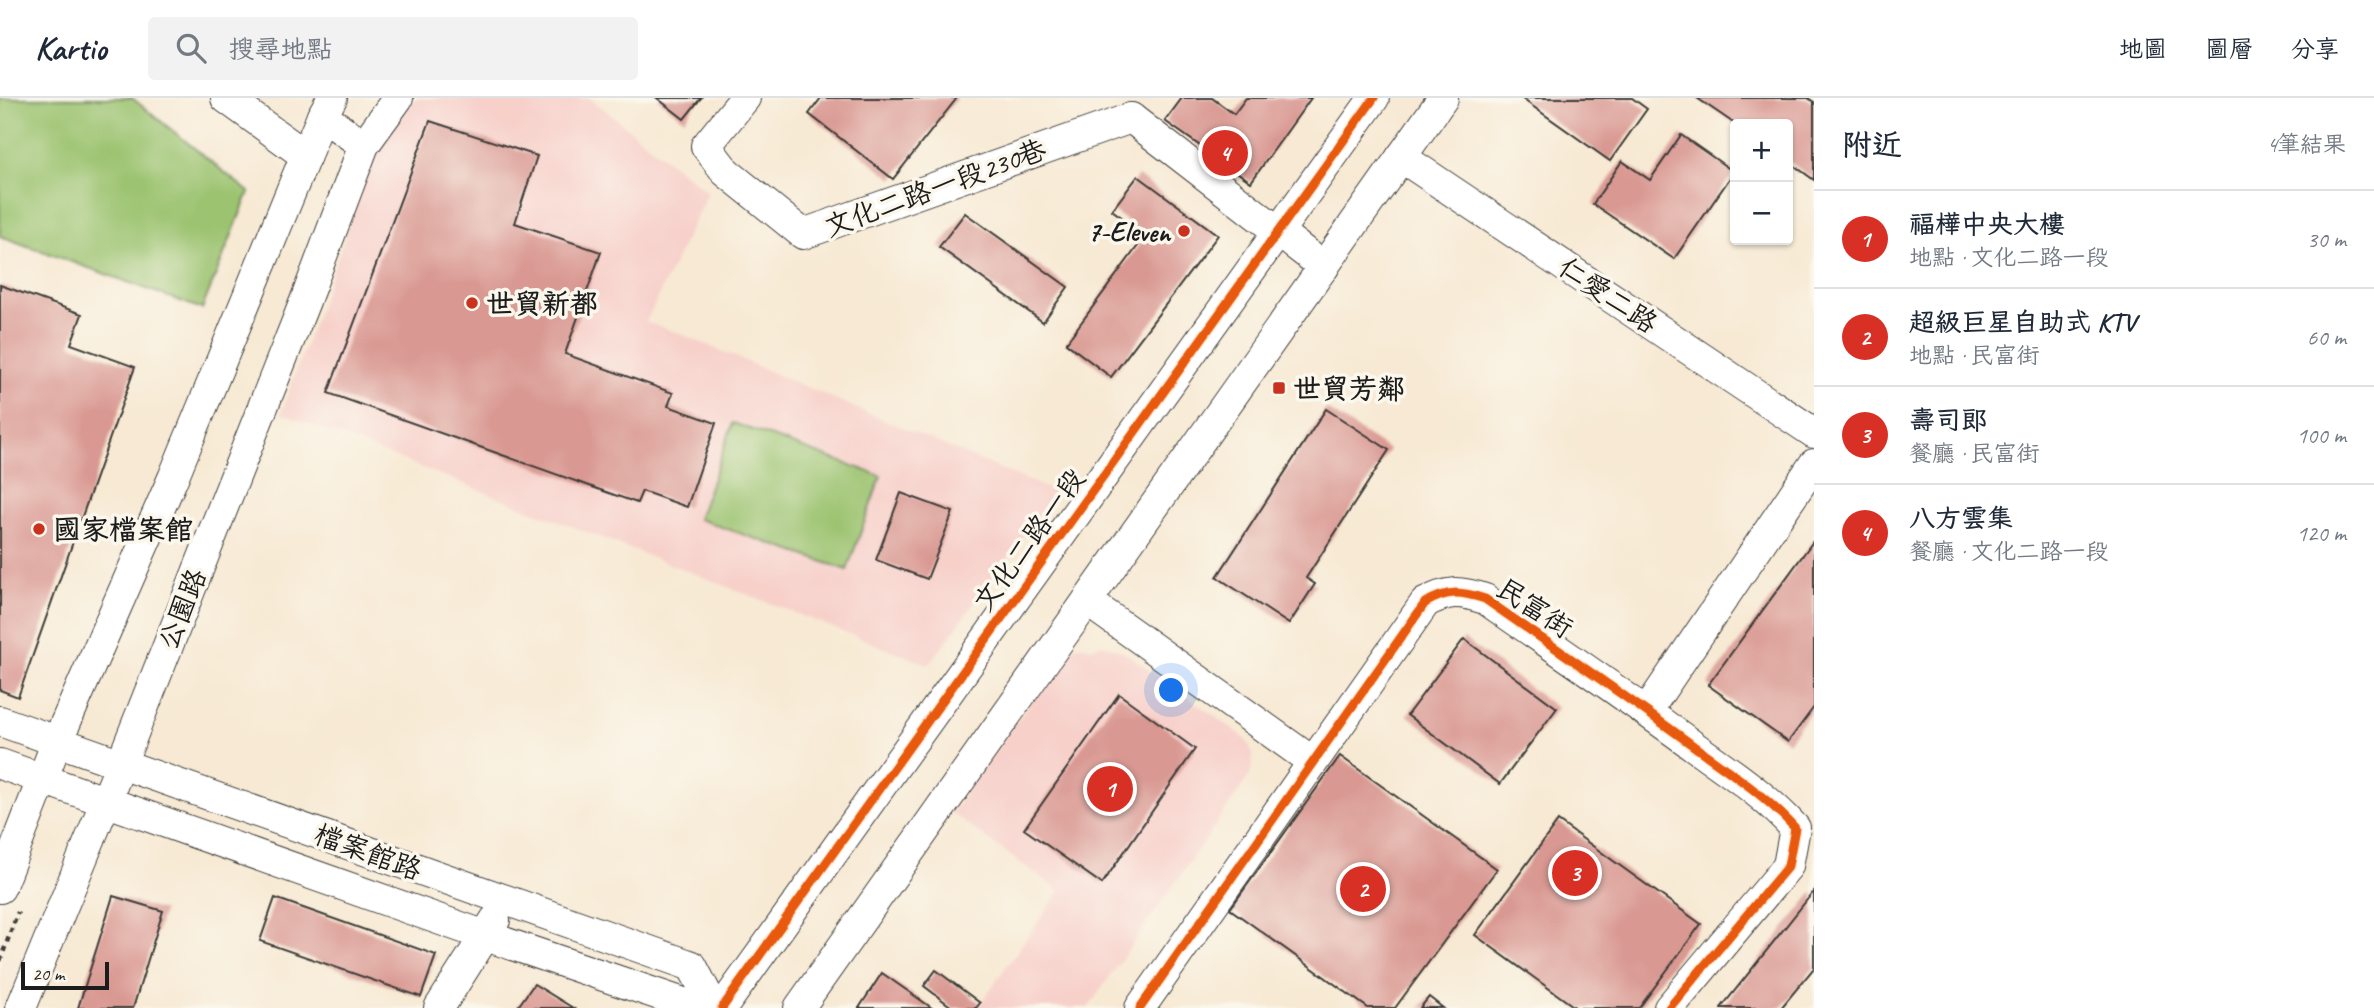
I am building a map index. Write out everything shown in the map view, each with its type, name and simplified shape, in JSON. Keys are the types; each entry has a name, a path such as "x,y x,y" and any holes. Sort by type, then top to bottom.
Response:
{"street":[{"path":"226,98 306,156"},
{"name":"公園路","path":"21,1008 106,802 364,145 398,98"},
{"name":"文化二路一段230巷","path":"745,98 706,146 726,172 803,234 1131,108"},
{"name":"文化二路一段","path":"722,1008 1374,98"},
{"path":"799,1008 1443,98"},
{"path":"0,888 57,741 173,478 327,107 364,145"},
{"path":"1131,108 1277,233 1324,267"},
{"name":"仁愛二路","path":"1401,157 1814,433"},
{"path":"1647,711 1814,464"},
{"name":"民富街","path":"1140,1008 1425,603 1444,593 1468,593 1485,599 1647,711 1755,790 1795,828 1788,866 1669,1008"},
{"path":"1087,601 1313,762"},
{"name":"檔案館路","path":"0,721 692,966 714,1008"},
{"name":"檔案館路","path":"0,764 698,1008"},
{"path":"439,1008 506,901"}],"shaded area":[{"name":"世貿新都","path":"416,98 590,98 708,192 646,322 681,334 1055,492 929,665 281,413 375,153"},
{"path":"1103,644 1124,652 1240,734 1249,744 1252,753 1250,775 1088,1008 977,1008 1060,891 951,813 1069,649 1080,645 1091,648"}],"green space":[{"path":"0,98 132,98 249,192 202,309 0,236"},
{"path":"733,423 881,476 847,570 698,519"}],"building":[{"path":"657,98 701,98 684,119"},
{"path":"821,98 957,98 893,179 809,114"},
{"path":"1182,98 1212,98 1234,114 1246,98 1311,98 1251,182 1165,121"},
{"path":"1521,98 1632,98 1647,109 1610,161"},
{"path":"1697,98 1808,98 1814,102 1814,180 1793,165 1793,119 1730,121"},
{"name":"世貿新都","path":"430,121 537,156 515,223 601,252 565,354 673,393 668,406 716,423 687,507 642,491 637,503 328,393"},
{"path":"1681,135 1730,169 1730,178 1674,259 1593,204 1622,161 1650,180"},
{"path":"1138,176 1218,235 1111,377 1066,343 1146,235 1112,210"},
{"path":"965,213 1068,287 1043,322 939,247"},
{"name":"國家檔案館","path":"0,285 82,314 71,344 135,367 18,697 0,690"},
{"path":"1326,409 1389,450 1306,578 1315,584 1289,624 1217,577"},
{"path":"901,493 953,512 927,579 876,560"},
{"path":"1814,540 1814,707 1788,742 1708,685"},
{"path":"1464,639 1557,708 1500,784 1407,715"},
{"path":"1119,694 1195,749 1102,884 1024,829"},
{"path":"1340,756 1497,869 1395,1008 1368,1008 1230,909"},
{"path":"1558,821 1701,924 1639,1008 1576,1008 1475,935"},
{"path":"1814,891 1814,968 1781,1008 1721,1008"},
{"path":"113,896 163,911 133,1008 78,1008"},
{"path":"275,898 436,955 421,997 260,941"},
{"path":"936,970 980,1003 976,1008 953,1008 924,986"},
{"path":"882,973 932,1008 859,1008"},
{"path":"534,984 573,1008 517,1008"},
{"path":"1429,997 1443,1008 1420,1008"}],"cycle path":[{"path":"722,1008 1374,98"},
{"path":"1140,1008 1425,603 1454,593 1485,599 1734,775 1772,805 1795,828 1788,866 1669,1008"}],"place":[{"name":"八方雲集","path":"1225,153"},
{"name":"7-Eleven","path":"1184,231"},
{"name":"世貿新都","path":"472,303"},
{"name":"世貿芳鄰","path":"1279,388"},
{"name":"國家檔案館","path":"39,529"},
{"name":"福樺中央大樓","path":"1110,789"},
{"name":"壽司郎","path":"1575,873"},
{"name":"超級巨星自助式 KTV","path":"1363,889"}]}
